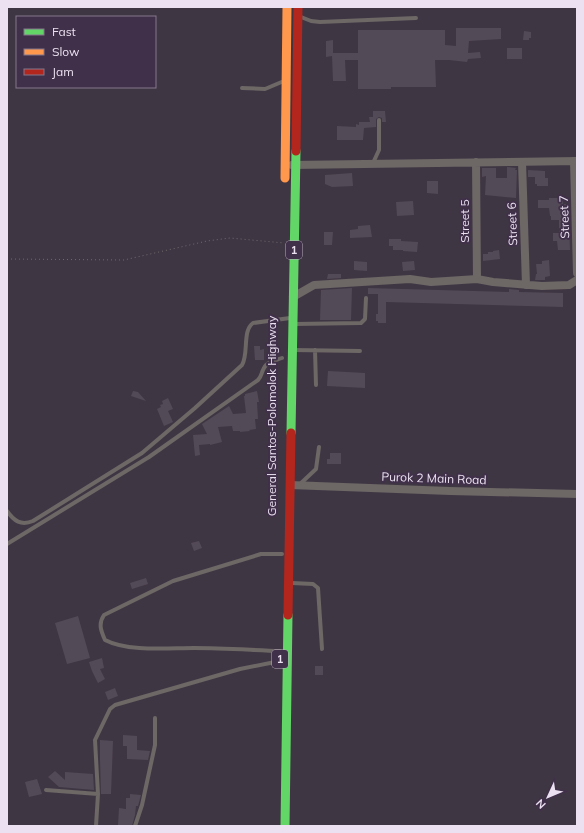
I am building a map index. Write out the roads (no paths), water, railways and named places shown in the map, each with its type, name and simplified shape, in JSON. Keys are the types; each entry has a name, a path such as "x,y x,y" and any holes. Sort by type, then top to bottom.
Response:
{"highway":[{"path":"285,189 288,7"},
{"name":"1","path":"285,826 288,583 294,485 285,356 292,321 293,297 298,11"},
{"name":"General Santos-Polomolok Highway","path":"278,826 282,440"}],"street":[{"path":"285,165 576,161"},
{"name":"Street 7","path":"576,161 577,273"},
{"name":"Street 5","path":"476,162 477,279"},
{"name":"Street 6","path":"522,162 526,285"},
{"path":"293,297 314,285 410,279 431,282 477,279 493,282 542,286 569,286 577,280"},
{"name":"Purok 2 Main Road","path":"294,485 577,494"}],"lane":[{"path":"298,11 311,20 320,22 416,18"},
{"path":"242,88 265,89 286,80"},
{"path":"373,164 379,150 379,120"},
{"path":"7,511 14,520 19,523 24,524 33,521 142,453 195,408 242,365 246,356 247,329 251,325 283,319 292,321 361,323 365,319 366,298"},
{"path":"315,350 316,385"},
{"path":"7,544 149,457 258,380 262,376 263,368 267,364 285,356 315,350 360,351"},
{"path":"294,485 316,469 319,447"},
{"path":"280,651 154,648 112,644 105,640 100,629 100,620 104,615 173,581 261,554 282,554"},
{"path":"288,583 313,584 318,588 322,650"},
{"path":"96,826 98,794 95,740 110,709 115,705 240,669 280,661"},
{"path":"135,826 142,805 155,745 155,718"},
{"path":"46,790 98,794"}]}
